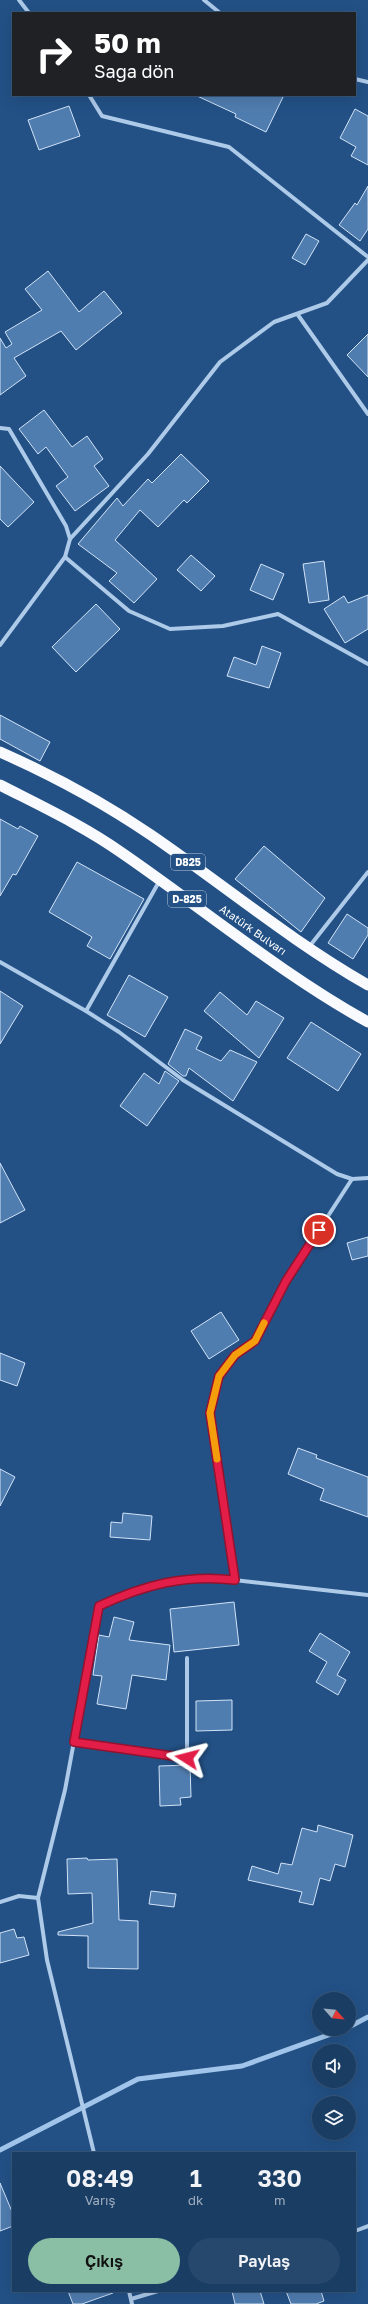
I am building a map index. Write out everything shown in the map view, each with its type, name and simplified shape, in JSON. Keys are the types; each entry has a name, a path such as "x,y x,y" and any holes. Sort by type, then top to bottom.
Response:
{"highway":[{"name":"Atatürk Bulvarı","path":"0,752 59,781 151,835 308,949 368,985"},
{"name":"Atatürk Bulvarı","path":"0,785 83,829 120,852 312,987 368,1022"}],"street":[{"path":"19,0 28,12"},
{"path":"204,0 219,12"},
{"path":"356,79 368,82"},
{"path":"90,96 102,116 228,147 368,257"},
{"path":"0,645 65,557 70,539 148,454 220,362 274,322 298,315 327,303 368,260"},
{"path":"298,315 368,414"},
{"path":"0,428 9,430 66,526 70,539"},
{"path":"65,557 129,611 170,629 223,626 278,614 368,664"},
{"path":"308,949 368,872"},
{"path":"86,1011 160,880"},
{"path":"0,962 86,1011 119,1032 184,1080 242,1118 337,1174 352,1179 368,1178"},
{"path":"235,1580 210,1413 219,1376 235,1355 255,1341 286,1281 352,1179"},
{"path":"94,2152 47,1960 38,1898 65,1790 99,1606 152,1584 208,1577 368,1595"},
{"path":"74,1742 187,1758 187,1658"},
{"path":"0,1902 19,1896 38,1898"},
{"path":"356,2231 368,2226"},
{"path":"129,2292 131,2302 156,2292"}],"building":[{"path":"197,96 284,96 266,132 235,117 236,114"},
{"path":"69,106 80,136 39,150 28,120"},
{"path":"355,109 368,116 368,165 351,156 356,147 340,138"},
{"path":"368,186 368,229 360,241 339,225 355,203 357,205"},
{"path":"306,234 319,241 305,265 292,258"},
{"path":"48,271 79,312 104,291 122,313 76,350 61,331 14,358 26,376 0,395 0,338 6,348 12,344 5,332 42,310 25,289"},
{"path":"368,334 368,377 347,355"},
{"path":"44,410 72,447 87,436 103,459 94,466 109,486 75,511 56,486 68,477 46,447 38,454 19,429"},
{"path":"181,454 209,481 187,503 184,500 158,527 140,510 115,540 157,579 134,603 109,581 117,573 78,544 117,498 123,506 148,479 152,483"},
{"path":"0,466 34,502 8,527 0,519"},
{"path":"191,555 215,576 201,591 177,570"},
{"path":"324,561 329,600 309,603 303,564"},
{"path":"261,564 284,574 273,600 250,590"},
{"path":"368,595 368,629 345,643 324,609 344,596 348,603"},
{"path":"96,604 120,629 76,672 52,647"},
{"path":"262,646 281,653 269,688 227,676 234,657 256,665"},
{"path":"0,715 50,742 40,761 0,739"},
{"path":"0,819 18,829 20,826 38,836 16,875 13,874 0,896"},
{"path":"264,846 325,898 301,932 235,879"},
{"path":"77,862 144,899 110,959 87,946 92,937 49,912"},
{"path":"347,914 368,928 368,935 353,959 328,943"},
{"path":"129,975 168,997 145,1037 107,1015"},
{"path":"0,991 23,1006 0,1044"},
{"path":"220,992 247,1015 256,1001 284,1018 259,1058 204,1011"},
{"path":"311,1022 361,1054 338,1091 287,1058"},
{"path":"185,1029 202,1037 196,1049 221,1061 230,1050 257,1062 233,1101 189,1068 186,1076 183,1076 168,1064"},
{"path":"165,1071 179,1081 147,1126 120,1106 144,1073 159,1084"},
{"path":"0,1163 25,1210 0,1223"},
{"path":"368,1237 368,1256 352,1260 347,1243"},
{"path":"221,1312 239,1340 209,1359 191,1331"},
{"path":"0,1353 25,1363 17,1386 0,1380"},
{"path":"298,1448 317,1455 316,1458 368,1477 368,1517 320,1500 324,1489 288,1474"},
{"path":"0,1469 15,1477 0,1506"},
{"path":"123,1513 152,1516 150,1540 110,1537 111,1522 122,1523"},
{"path":"234,1602 239,1645 174,1652 170,1609"},
{"path":"114,1617 134,1622 129,1640 170,1645 166,1680 132,1675 126,1709 97,1704 102,1676 93,1675 99,1635 109,1637"},
{"path":"320,1633 350,1652 337,1675 346,1680 338,1695 316,1682 327,1662 309,1651"},
{"path":"232,1700 232,1730 196,1731 196,1701"},
{"path":"190,1765 191,1797 180,1798 181,1805 160,1806 159,1766"},
{"path":"318,1825 353,1835 345,1867 335,1864 330,1881 320,1878 313,1905 299,1902 302,1892 248,1880 252,1866 278,1874 281,1863 292,1865 302,1828 317,1832"},
{"path":"87,1858 88,1860 117,1859 119,1920 138,1921 138,1969 88,1968 88,1936 58,1935 58,1932 93,1923 92,1893 68,1894 67,1859"},
{"path":"151,1891 176,1894 174,1907 149,1904"},
{"path":"14,1929 17,1938 24,1937 29,1955 0,1963 0,1933"},
{"path":"0,2183 12,2212 12,2226 0,2231"},
{"path":"68,2292 113,2292 82,2304 73,2304"},
{"path":"232,2292 260,2292 264,2304 235,2304"},
{"path":"286,2292 321,2292 324,2301 316,2304 291,2304"}],"waterway":[{"path":"356,2023 368,2017"},
{"path":"0,2150 138,2079 242,2066 326,2036"}],"slow traffic":[{"path":"217,1459 210,1413 219,1376 235,1355 255,1341 264,1323"}],"route":[{"path":"187,1758 74,1742 99,1606 124,1594 152,1584 208,1577 235,1580 210,1413 219,1376 235,1355 255,1341 286,1281 319,1230"}]}
